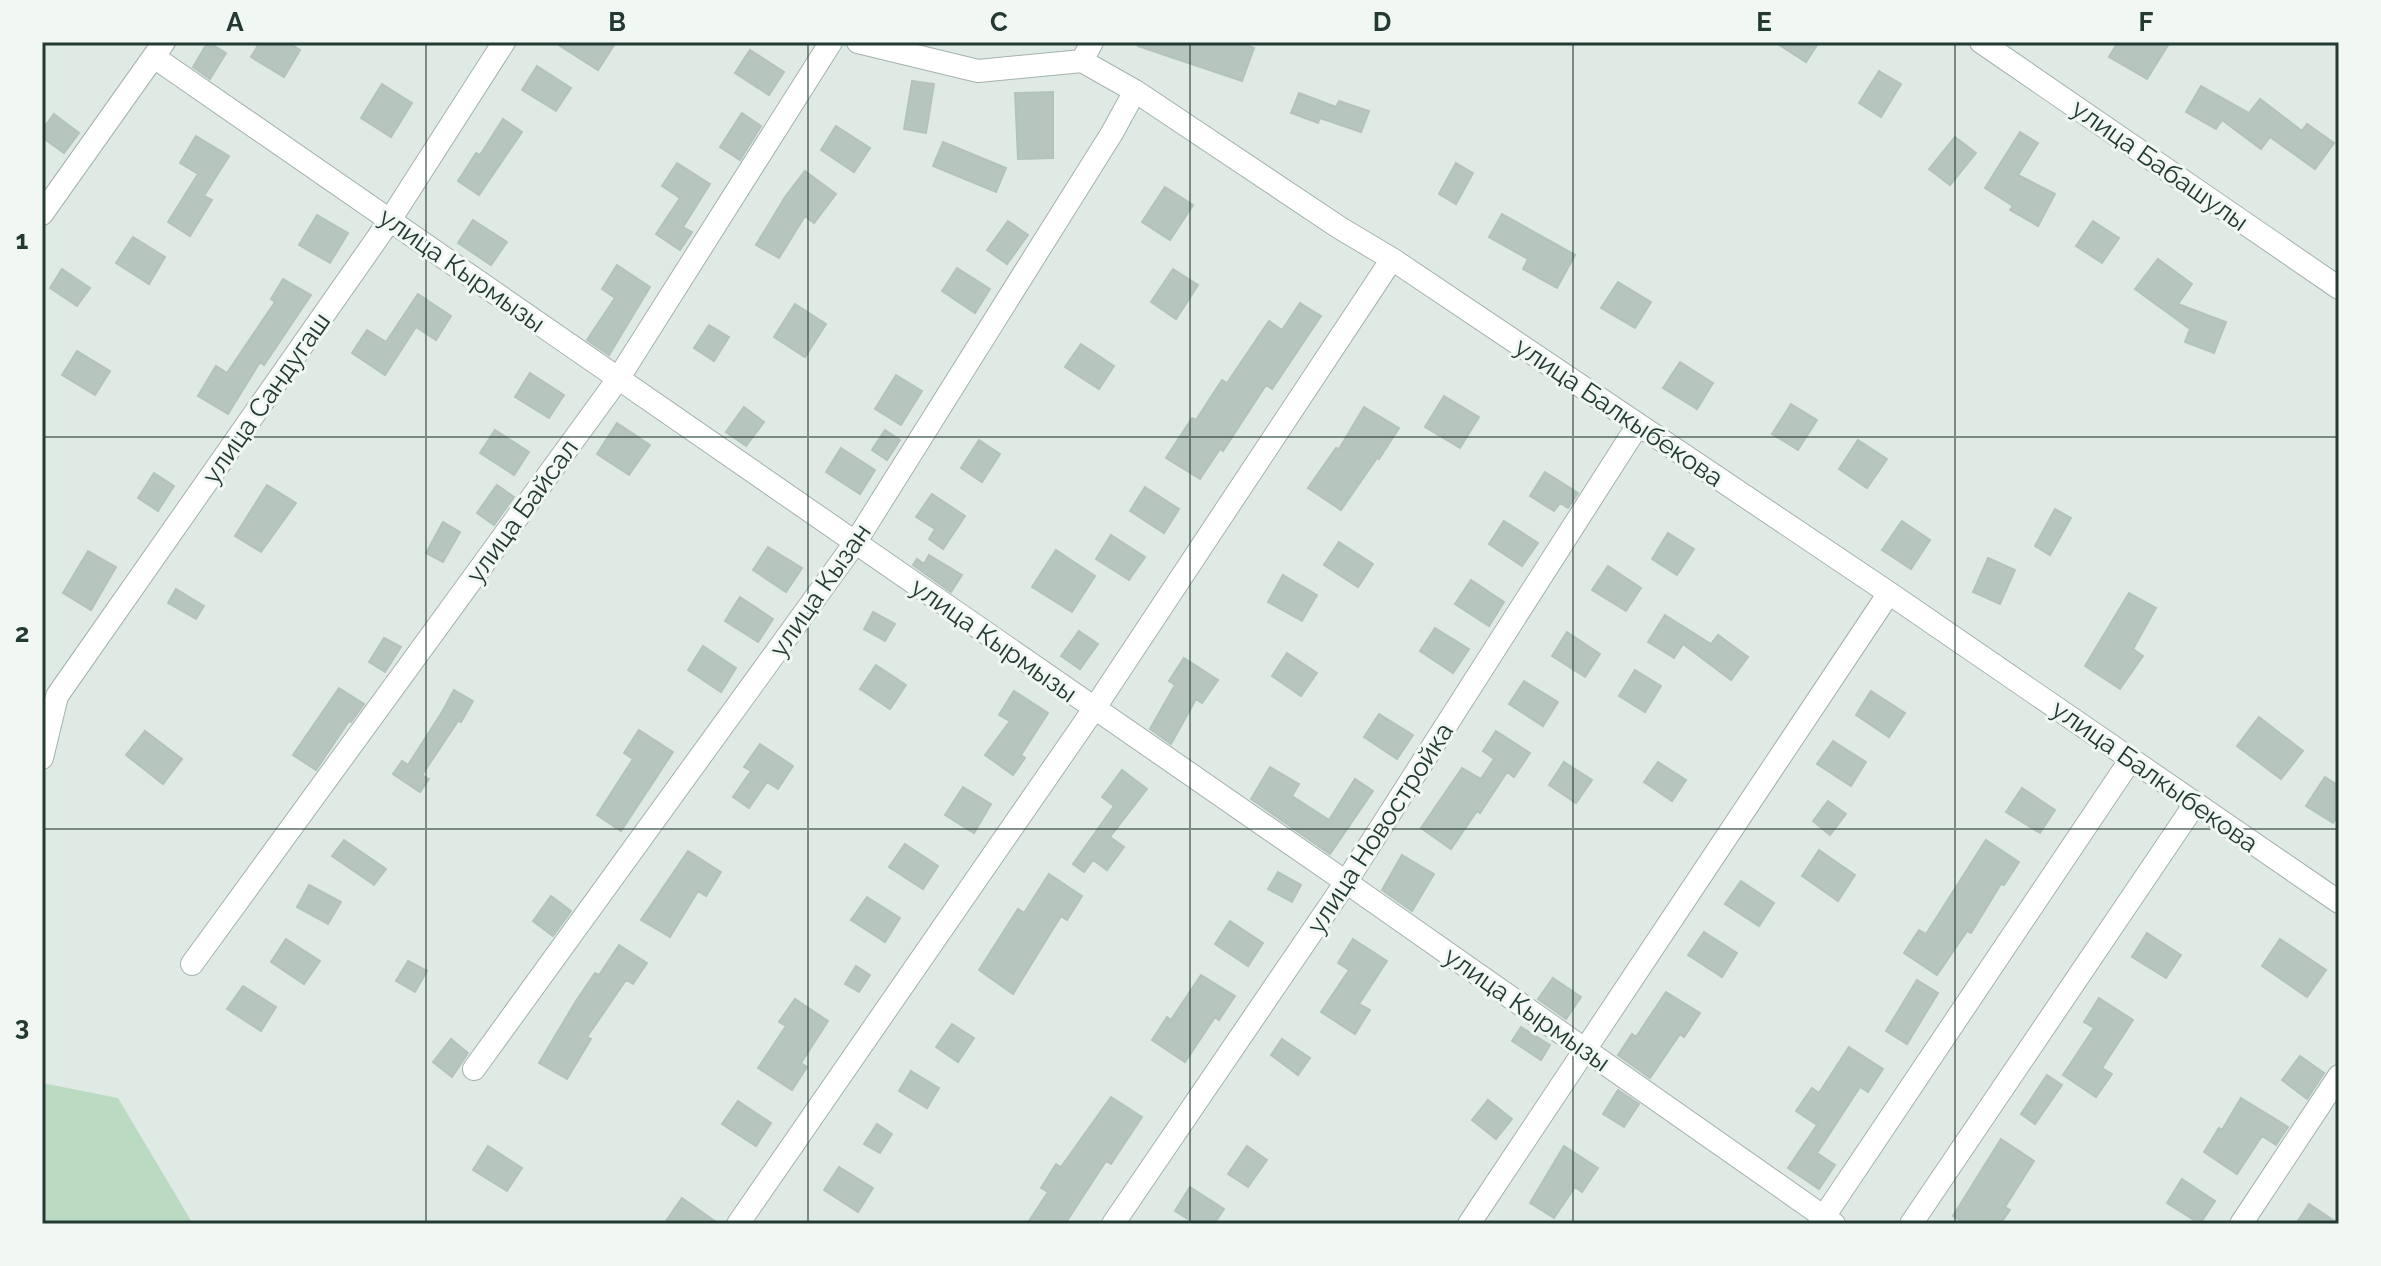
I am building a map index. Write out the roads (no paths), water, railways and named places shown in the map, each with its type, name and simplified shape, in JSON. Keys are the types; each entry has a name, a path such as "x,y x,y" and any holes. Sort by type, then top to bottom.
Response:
{"street":[{"name":"улица Сандугаш","path":"42,758 57,696 390,220 504,42"},
{"name":"улица Байсал","path":"192,964 618,379 831,42"},
{"name":"улица Балкыбекова","path":"858,42 978,71 1087,51 1135,91 1340,228 1392,259 1889,593 2339,902"},
{"name":"улица Бабашулы","path":"1981,42 2339,288"},
{"name":"улица Кырмызы","path":"159,50 390,220 1346,882 1826,1222"},
{"path":"42,214 159,50"},
{"name":"улица Кызан","path":"474,1069 855,543 1112,133 1135,91"},
{"path":"738,1224 1094,709 1392,259"},
{"name":"улица Новостройка","path":"1113,1224 1346,882 1638,425"},
{"path":"1469,1224 1889,593"},
{"path":"1826,1222 2131,759"},
{"path":"1911,1224 2195,804"},
{"path":"2241,1224 2339,1076"}]}
